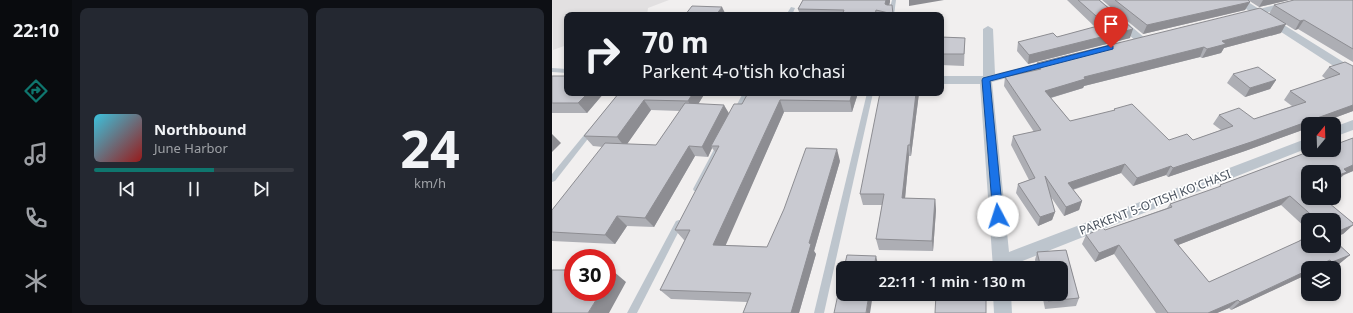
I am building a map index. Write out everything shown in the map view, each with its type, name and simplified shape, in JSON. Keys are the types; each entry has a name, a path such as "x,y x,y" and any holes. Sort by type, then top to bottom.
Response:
{"street":[{"path":"1094,0 1145,39 1126,44"},
{"path":"1238,0 1353,73"},
{"path":"1234,18 1307,0"},
{"path":"988,29 988,80 1002,261"},
{"path":"944,80 988,80 1065,60"},
{"path":"1341,129 1353,125"},
{"name":"PARKENT 5-O'TISH KO'CHASI","path":"1012,261 1301,145"},
{"path":"1002,301 1003,313"}],"lane":[{"path":"891,12 894,0"},
{"path":"791,12 793,8"},
{"path":"552,70 564,71"},
{"path":"732,121 744,96"},
{"path":"819,313 869,96"},
{"path":"552,179 597,123"},
{"path":"691,200 724,136"},
{"path":"632,313 684,214"}],"shaded area":[{"path":"552,0 669,0 648,8 647,12 564,12 564,46 553,50"}],"building":[{"path":"803,0 886,0 885,4 892,5 893,12 876,10 876,12 843,12 844,10 798,9"},
{"path":"1078,0 1099,0 1133,29 1029,55 1018,42 1053,33 1057,37 1105,24"},
{"path":"1115,0 1248,0 1250,2 1147,25"},
{"path":"1294,0 1353,0 1353,49 1304,20 1300,21 1274,5"},
{"path":"692,6 722,7 718,12 687,12"},
{"path":"1260,8 1286,24 1222,41 1226,44 1207,49 1204,47 1084,77 1085,79 1045,91 1070,121 1115,110 1114,109 1132,104 1169,140 1187,134 1193,140 1233,126 1219,115 1239,108 1254,119 1306,102 1290,91 1340,74 1329,67 1345,62 1353,66 1353,105 1320,117 1301,117 1301,124 1173,168 1171,166 1137,178 1125,164 1068,183 1082,201 1066,207 1045,176 1055,212 1040,217 1018,184 1035,178 1013,136 1041,130 1005,77 1041,69 1037,63"},
{"path":"944,37 965,38 964,54 944,54"},
{"path":"1258,67 1276,80 1250,88 1233,74"},
{"path":"552,76 564,76 564,96 585,96 578,103 552,103"},
{"path":"617,96 691,96 688,101 644,100 617,137 584,136"},
{"path":"746,96 851,96 850,101 780,100 713,245 767,247 784,209 806,148 837,149 809,243 811,244 791,313 743,313 751,293 660,290 690,230 675,230 719,146 711,146 734,104 742,104"},
{"path":"879,96 916,96 902,198 935,199 932,241 876,239 884,194 860,194"},
{"path":"685,103 724,105 702,147 689,146 645,218 617,216 605,235 552,232 552,210 605,143 656,145"},
{"path":"1353,138 1353,165 1344,169 1347,172 1341,174 1341,165 1301,165 1301,205 1331,205 1341,213 1309,213 1290,196 1174,240 1209,282 1301,240 1301,253 1341,253 1341,247 1350,255 1335,261 1301,261 1301,273 1240,302 1238,300 1208,313 1168,313 1119,245 1099,253 1086,235 1103,228 1105,230 1172,207 1170,204 1301,155 1301,157 1341,157 1341,142"},
{"path":"1341,213 1353,223 1353,225 1341,230"},
{"path":"1066,250 1079,298 1068,299 1068,261 1039,261 1037,252"},
{"path":"847,255 876,256 875,261 846,261"},
{"path":"552,270 564,270 564,301 595,301 588,313 552,313"},
{"path":"837,301 868,301 866,313 834,313"},
{"path":"936,301 986,301 986,313 935,313"}],"route":[{"path":"998,216 986,80 1111,48"}]}
